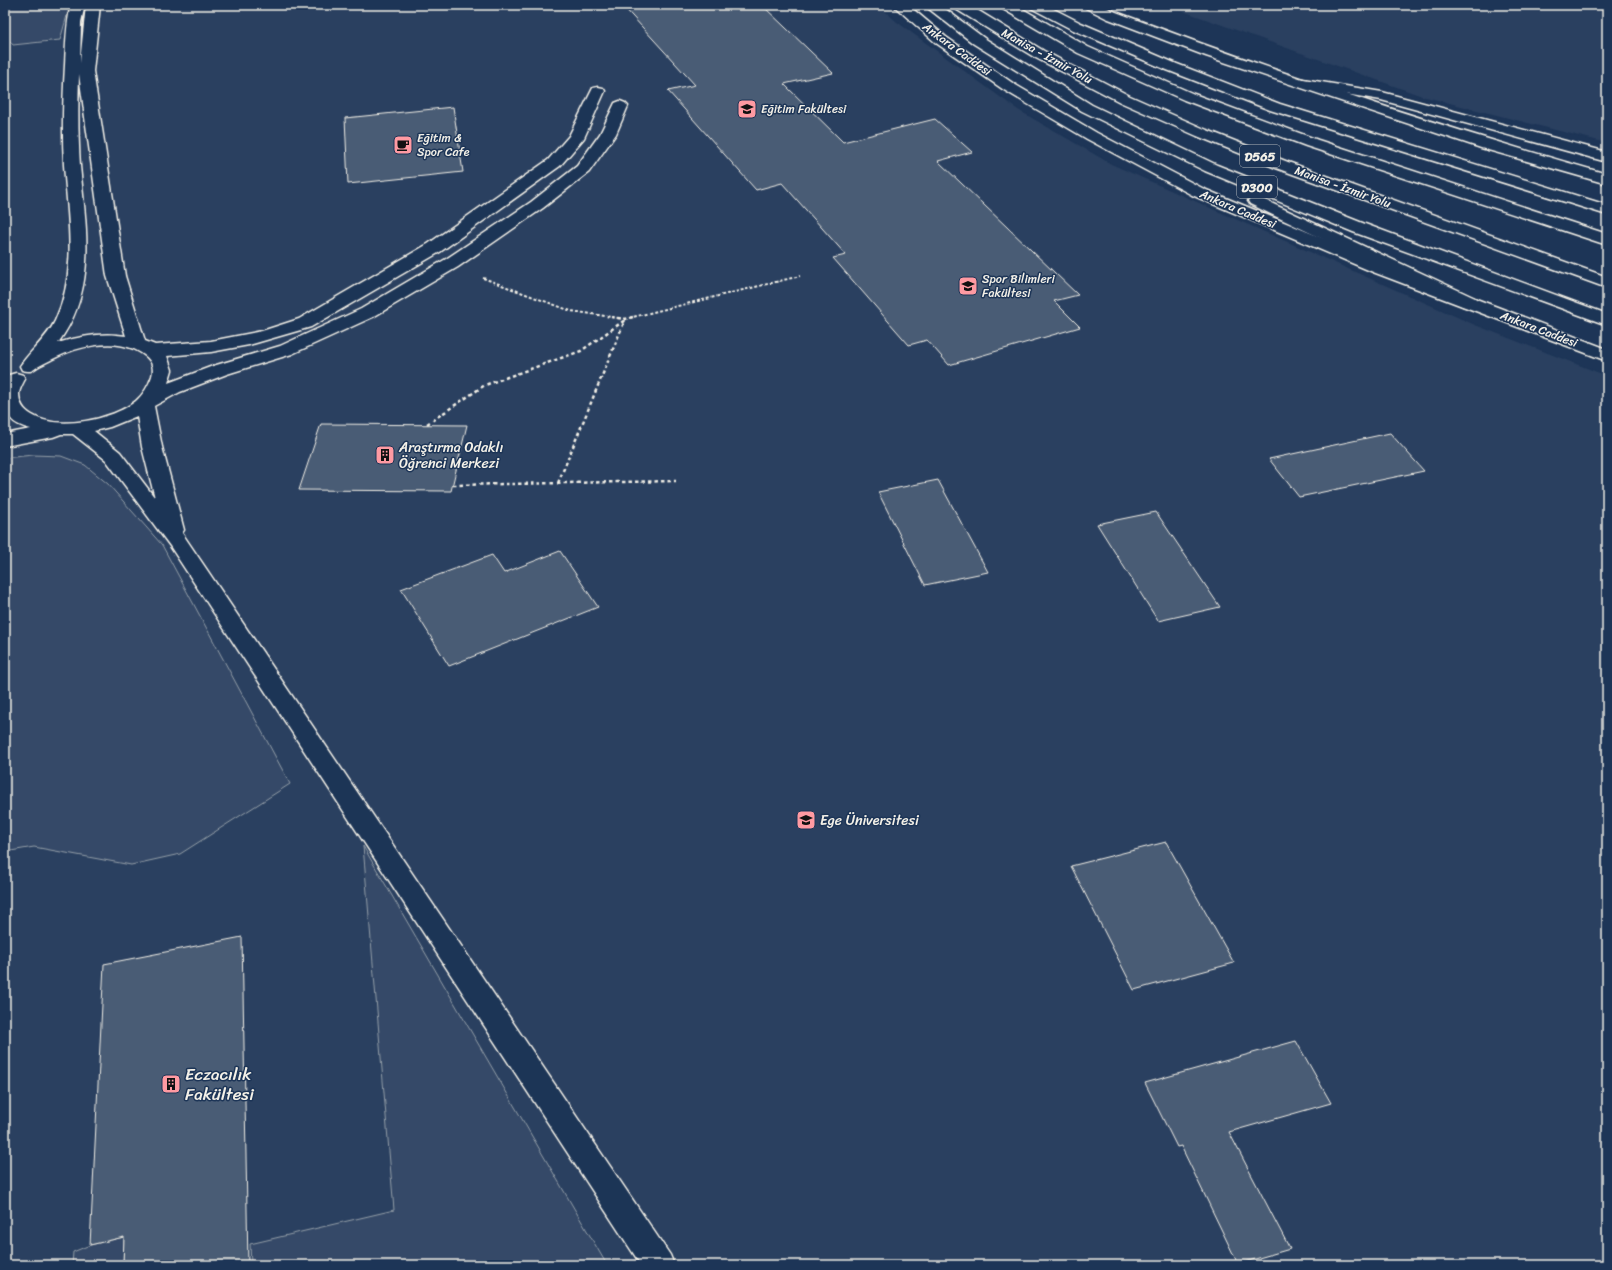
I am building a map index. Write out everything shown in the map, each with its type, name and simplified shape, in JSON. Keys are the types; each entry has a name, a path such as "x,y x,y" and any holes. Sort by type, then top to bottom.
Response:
{"main road":[{"path":"78,5 74,22 80,77 116,276 144,347 161,362 164,375 157,389 144,403"},
{"path":"93,5 80,77 71,143 79,231 76,283 64,320 52,340 16,378 10,392 11,404 18,415 31,423 49,428 70,428 113,456 177,541 659,1265"},
{"name":"Ankara Caddesi","path":"900,5 942,40 1009,87 1092,136 1198,192 1379,268 1607,355"},
{"name":"Ankara Caddesi","path":"931,5 979,41 1087,108 1211,168 1367,231 1607,320"},
{"name":"Manisa - İzmir Yolu","path":"959,5 1039,54 1124,99 1202,133 1282,165 1607,283"},
{"path":"1006,5 1083,50 1189,97 1312,143 1607,240"},
{"path":"1036,5 1076,26 1164,64 1276,107 1602,209"},
{"path":"1091,5 1111,15 1211,53 1487,145 1607,179"},
{"path":"1302,83 1382,96 1607,157"},
{"path":"16,378 47,354 81,343 116,340 144,347 212,348 253,340 305,323 428,252 554,163 576,138 598,91"},
{"path":"5,440 103,423 125,415 173,388 213,372 286,350 367,313 452,263 537,205 584,169 608,134 620,106"},
{"path":"1087,108 1217,183 1469,302"},
{"path":"144,403 152,446 177,541"}],"path":[{"path":"452,263 493,283 571,311 625,320"},
{"path":"427,424 484,385 581,351 625,320 800,276"},
{"path":"558,483 625,320"},
{"path":"452,485 676,481"}],"shaded area":[{"name":"Ege Üniversitesi","path":"5,5 878,5 897,22 1018,110 1111,164 1475,325 1607,376 1607,1265 5,1265"},
{"path":"5,5 70,5 60,40 13,45 5,35"},
{"path":"1166,5 1607,5 1607,143 1422,96"},
{"path":"33,455 61,456 85,465 108,484 162,545 290,784 180,854 131,865 34,847 5,852 5,458"},
{"path":"363,846 607,1265 251,1265 250,1244 394,1210"},
{"path":"124,1237 123,1265 72,1265 73,1252 90,1245"}],"building":[{"path":"622,5 762,5 833,73 784,84 843,142 935,119 972,152 938,161 1078,295 1054,301 1080,327 949,365 927,340 909,345 833,258 846,255 782,183 756,190 668,91 695,85"},
{"name":"Eğitim & Spor Cafe","path":"453,107 463,172 348,184 345,118"},
{"name":"Araştırma Odaklı Öğrenci Merkezi","path":"321,424 467,425 451,491 299,490"},
{"path":"1390,433 1424,471 1299,497 1269,459"},
{"path":"938,480 988,572 925,585 878,492"},
{"path":"1156,512 1220,607 1158,621 1097,524"},
{"path":"560,551 598,607 449,666 401,589 492,555 504,573"},
{"path":"1166,842 1234,963 1134,990 1071,866"},
{"name":"Eczacılık Fakültesi","path":"242,937 248,1265 123,1265 124,1237 90,1245 104,964"},
{"path":"1296,1041 1331,1103 1229,1132 1290,1249 1238,1264 1181,1146 1177,1147 1145,1083"}],"place":[{"name":"Eğitim Fakültesi","path":"747,109"},
{"name":"Eğitim & Spor Cafe","path":"403,145"},
{"name":"Spor Bilimleri Fakültesi","path":"968,286"},
{"name":"Araştırma Odaklı Öğrenci Merkezi","path":"385,455"},
{"name":"Ege Üniversitesi","path":"806,820"},
{"name":"Eczacılık Fakültesi","path":"171,1084"}]}
